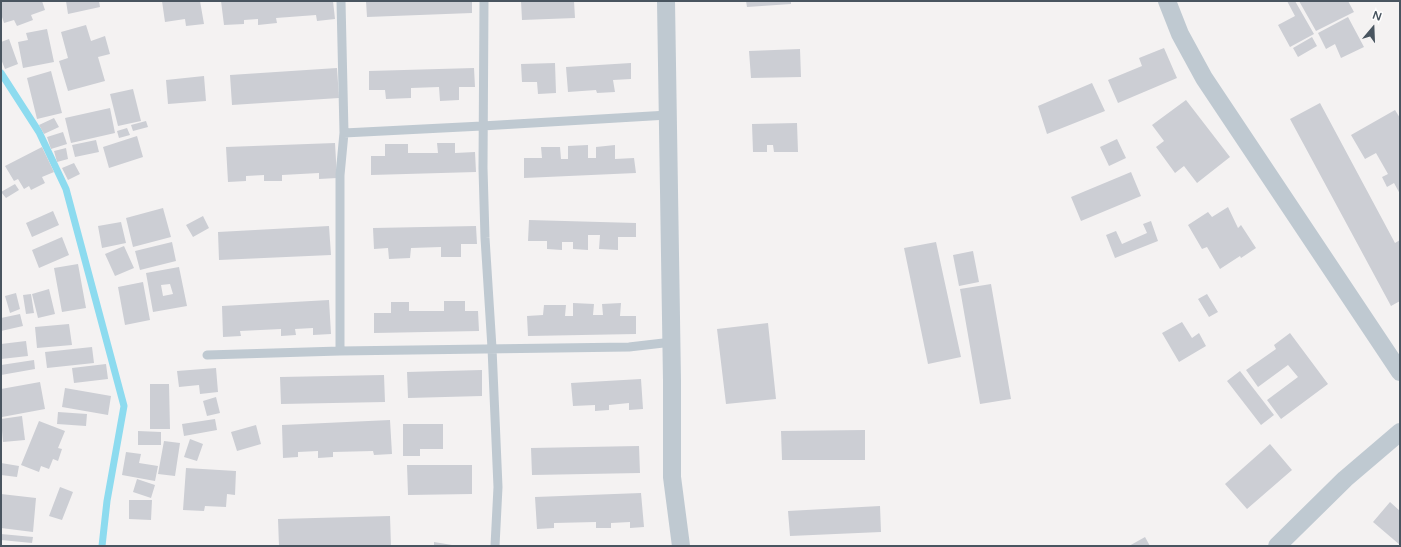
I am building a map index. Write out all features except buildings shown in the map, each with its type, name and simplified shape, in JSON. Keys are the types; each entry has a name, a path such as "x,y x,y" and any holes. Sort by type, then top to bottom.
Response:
{"street":[{"path":"666,1 672,342 672,477 681,546"},
{"path":"1167,1 1180,34 1204,78 1400,372"},
{"path":"1277,546 1345,480 1400,432"}],"lane":[{"path":"340,351 340,175 344,133 341,1"},
{"path":"484,1 482,126 485,238 492,348 498,487 495,546"},
{"path":"344,133 668,115"},
{"path":"207,355 492,348 629,347 672,342"}],"waterway":[{"path":"1,73 39,132 66,189 124,406 107,501 102,546"}]}
